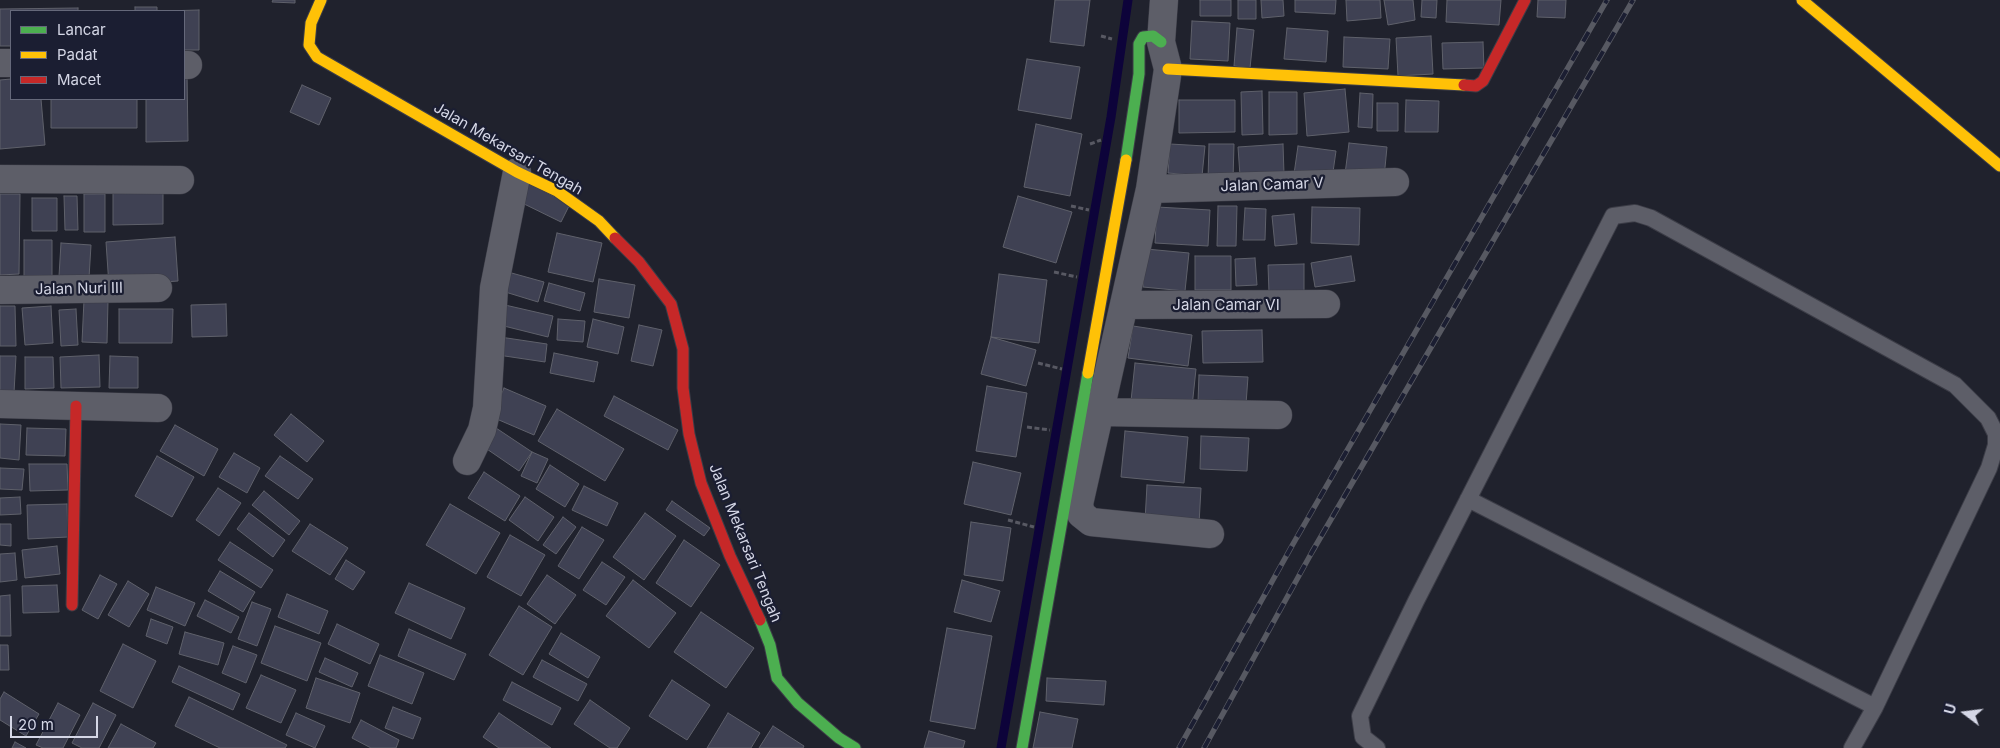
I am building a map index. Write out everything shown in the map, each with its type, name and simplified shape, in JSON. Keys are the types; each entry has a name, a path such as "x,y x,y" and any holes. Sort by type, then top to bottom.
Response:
{"street":[{"name":"Jalan Mekarsari Tengah","path":"321,0 311,23 310,31 309,45 317,56 517,172 557,191 600,221 639,262 671,304 683,349 683,388 689,434 701,483 730,556 753,601 770,645 777,678 798,703 839,738 855,748"},
{"path":"1164,0 1161,42 1168,69 1150,189 1080,504 1081,514 1092,522 1210,534"},
{"path":"1168,69 1476,86 1483,81 1524,0"},
{"path":"1802,0 2000,166"},
{"path":"1022,748 1129,143 1139,74 1139,44 1143,37 1153,36 1161,42"},
{"path":"467,461 482,430 487,408 494,288 517,172"},
{"path":"0,178 180,180"},
{"name":"Jalan Camar V","path":"1150,189 1395,182"},
{"name":"Jalan Nuri III","path":"0,290 158,288"},
{"name":"Jalan Camar VI","path":"1125,305 1326,304"},
{"path":"0,404 158,408"},
{"path":"72,605 76,406"},
{"path":"1100,412 1278,416"}],"lane":[{"path":"1377,748 1363,737 1360,716 1468,499 1613,216 1635,213 1651,218 1954,384 1988,418 1996,434 1996,446 1989,468 1875,707 1852,748"},
{"path":"1468,499 1875,707"}],"path":[{"path":"1101,36 1111,39"},
{"path":"1090,144 1100,140"},
{"path":"1071,206 1079,208"},
{"path":"1054,272 1062,274"},
{"path":"1038,363 1045,365"},
{"path":"1027,426 1038,428"},
{"path":"1008,520 1016,522"}],"building":[{"path":"273,0 295,0 295,3 272,2"},
{"path":"1055,0 1090,0 1084,46 1050,42"},
{"path":"1200,0 1231,0 1231,16 1200,16"},
{"path":"1238,0 1256,0 1256,19 1238,19"},
{"path":"1261,0 1283,0 1284,16 1262,18"},
{"path":"1295,0 1336,0 1335,14 1295,12"},
{"path":"1346,0 1380,0 1381,18 1347,21"},
{"path":"1384,0 1413,0 1415,20 1388,25"},
{"path":"1422,0 1437,0 1436,18 1421,17"},
{"path":"1447,0 1501,0 1499,25 1446,22"},
{"path":"1538,0 1566,0 1565,18 1537,17"},
{"path":"135,7 157,7 157,10 135,10"},
{"path":"78,8 78,10 10,10 10,46 0,46 0,9"},
{"path":"185,10 199,10 199,50 185,50"},
{"path":"1192,21 1230,23 1228,61 1190,59"},
{"path":"1237,28 1254,30 1250,68 1234,66"},
{"path":"1287,28 1328,31 1326,62 1284,59"},
{"path":"1431,36 1433,74 1398,76 1396,38"},
{"path":"1344,37 1390,39 1388,69 1343,67"},
{"path":"1483,42 1484,68 1443,69 1442,43"},
{"path":"1027,59 1080,67 1071,119 1018,110"},
{"path":"185,73 187,73 188,141 146,142 146,100 185,100"},
{"path":"10,79 10,100 41,100 45,145 0,149 0,80"},
{"path":"302,85 331,98 319,125 290,112"},
{"path":"1345,89 1349,132 1307,136 1304,93"},
{"path":"1262,91 1263,134 1242,135 1241,92"},
{"path":"1269,92 1297,92 1297,134 1269,135"},
{"path":"1360,93 1373,94 1372,128 1358,127"},
{"path":"51,100 137,100 137,128 51,128"},
{"path":"1179,100 1235,100 1235,132 1179,133"},
{"path":"1406,100 1439,101 1438,132 1405,132"},
{"path":"1377,103 1398,103 1398,131 1377,131"},
{"path":"1036,124 1082,134 1070,196 1024,187"},
{"path":"1349,143 1387,147 1384,178 1345,174"},
{"path":"1170,144 1205,146 1202,176 1168,173"},
{"path":"1209,144 1234,144 1233,180 1208,180"},
{"path":"1283,144 1284,174 1240,176 1238,147"},
{"path":"1298,146 1336,151 1332,179 1294,174"},
{"path":"525,182 570,204 561,222 516,200"},
{"path":"113,189 163,189 163,224 113,225"},
{"path":"0,194 20,194 19,274 0,275"},
{"path":"84,194 105,194 105,232 84,232"},
{"path":"64,196 77,196 78,230 65,230"},
{"path":"1018,196 1072,212 1056,263 1003,247"},
{"path":"32,198 57,198 57,231 32,231"},
{"path":"1218,206 1237,206 1236,246 1217,246"},
{"path":"1157,207 1210,210 1208,246 1155,243"},
{"path":"1312,207 1360,208 1359,245 1311,243"},
{"path":"1245,208 1266,209 1265,240 1243,240"},
{"path":"1294,214 1297,244 1275,246 1272,216"},
{"path":"557,233 602,243 593,282 548,272"},
{"path":"175,237 178,281 109,286 106,242"},
{"path":"24,240 52,240 52,279 24,279"},
{"path":"61,243 91,245 89,278 59,276"},
{"path":"1146,249 1189,253 1185,291 1143,287"},
{"path":"1195,256 1231,256 1231,290 1195,290"},
{"path":"1351,256 1355,281 1315,287 1311,263"},
{"path":"1255,258 1257,285 1236,286 1235,259"},
{"path":"1304,264 1304,292 1269,293 1268,265"},
{"path":"508,272 544,282 538,302 502,291"},
{"path":"999,274 1047,280 1039,343 991,337"},
{"path":"599,279 635,285 629,318 594,312"},
{"path":"549,283 585,293 580,311 544,301"},
{"path":"84,300 108,301 107,343 82,342"},
{"path":"226,304 227,336 192,337 191,305"},
{"path":"505,305 553,316 548,337 500,325"},
{"path":"0,306 15,306 16,346 0,346"},
{"path":"51,306 53,343 25,345 22,308"},
{"path":"76,309 78,345 61,346 59,310"},
{"path":"119,309 173,309 172,343 119,343"},
{"path":"558,319 585,321 583,342 557,340"},
{"path":"593,319 624,327 618,354 587,347"},
{"path":"639,325 662,330 653,366 631,361"},
{"path":"1133,326 1192,335 1188,366 1128,358"},
{"path":"1262,330 1263,362 1203,363 1202,331"},
{"path":"500,337 547,344 545,362 498,355"},
{"path":"991,337 1036,350 1026,386 981,374"},
{"path":"554,353 598,362 594,382 550,373"},
{"path":"99,355 100,387 61,388 60,357"},
{"path":"0,356 16,356 14,393 0,393"},
{"path":"110,356 138,357 138,388 109,388"},
{"path":"25,357 53,357 54,388 25,389"},
{"path":"1135,363 1196,369 1192,407 1131,401"},
{"path":"1199,375 1248,377 1246,404 1198,402"},
{"path":"987,386 1027,393 1016,457 976,451"},
{"path":"504,388 546,406 534,435 492,417"},
{"path":"614,396 678,430 668,450 604,416"},
{"path":"557,409 624,449 605,481 538,441"},
{"path":"291,414 324,441 307,462 274,435"},
{"path":"0,424 21,425 19,460 0,458"},
{"path":"175,425 218,449 204,476 160,451"},
{"path":"493,426 532,452 519,471 481,445"},
{"path":"27,428 66,429 65,456 26,455"},
{"path":"1125,431 1188,437 1184,483 1121,477"},
{"path":"1201,436 1249,438 1247,471 1200,469"},
{"path":"532,452 548,459 537,483 521,476"},
{"path":"234,453 260,468 247,493 219,477"},
{"path":"157,456 194,477 172,517 135,496"},
{"path":"280,456 313,479 298,499 265,476"},
{"path":"973,462 1021,473 1011,515 964,504"},
{"path":"29,464 67,464 68,490 30,491"},
{"path":"550,465 579,484 565,507 536,489"},
{"path":"0,468 24,469 22,490 0,489"},
{"path":"484,472 520,496 505,521 468,498"},
{"path":"1147,485 1201,488 1199,524 1145,521"},
{"path":"584,486 618,503 607,526 572,510"},
{"path":"218,488 241,503 219,536 196,520"},
{"path":"264,491 300,521 289,535 252,505"},
{"path":"20,497 21,514 0,515 0,498"},
{"path":"525,497 554,517 538,541 509,520"},
{"path":"672,501 710,528 704,536 666,510"},
{"path":"67,504 68,537 28,539 27,505"},
{"path":"450,504 500,533 476,574 426,545"},
{"path":"249,513 285,540 273,557 237,529"},
{"path":"645,513 676,536 644,580 613,557"},
{"path":"563,517 576,527 556,554 543,545"},
{"path":"971,522 1011,528 1003,581 964,575"},
{"path":"0,524 11,524 11,546 0,545"},
{"path":"310,524 348,548 330,575 292,551"},
{"path":"582,527 604,540 579,579 558,566"},
{"path":"510,535 545,555 521,596 487,577"},
{"path":"684,540 720,565 691,607 656,583"},
{"path":"230,542 273,570 261,588 218,560"},
{"path":"57,546 60,574 25,578 22,550"},
{"path":"15,553 17,580 0,582 0,554"},
{"path":"346,560 365,572 353,590 335,579"},
{"path":"602,562 625,577 606,605 583,590"},
{"path":"220,571 255,592 243,612 208,591"},
{"path":"100,575 117,584 98,619 82,610"},
{"path":"547,575 576,595 555,624 527,604"},
{"path":"633,580 676,613 649,648 606,616"},
{"path":"962,580 1000,591 991,622 954,612"},
{"path":"128,581 149,594 129,627 108,615"},
{"path":"409,583 465,608 451,639 395,613"},
{"path":"57,585 59,612 23,613 22,586"},
{"path":"156,587 195,603 185,626 147,610"},
{"path":"287,594 328,611 319,634 278,617"},
{"path":"10,595 11,636 0,636 0,596"},
{"path":"205,600 239,617 231,633 197,616"},
{"path":"252,602 271,609 257,646 238,639"},
{"path":"519,606 552,627 523,675 489,655"},
{"path":"701,612 754,648 726,688 674,652"},
{"path":"151,619 173,627 167,644 146,636"},
{"path":"337,624 379,644 370,664 328,644"},
{"path":"275,626 321,643 307,681 261,663"},
{"path":"947,628 992,636 975,729 930,721"},
{"path":"409,629 466,654 454,680 398,656"},
{"path":"185,632 224,643 218,665 179,654"},
{"path":"561,633 600,657 588,678 549,654"},
{"path":"123,644 156,661 133,708 100,691"},
{"path":"0,645 8,645 9,670 0,670"},
{"path":"233,646 257,655 246,683 222,673"},
{"path":"380,655 424,673 412,704 368,686"},
{"path":"325,658 358,673 352,687 319,672"},
{"path":"542,660 587,684 578,701 533,677"},
{"path":"179,666 240,694 233,710 172,682"},
{"path":"261,675 296,690 281,723 246,708"},
{"path":"316,678 360,693 350,723 306,708"},
{"path":"1047,678 1106,681 1104,705 1046,701"},
{"path":"672,680 710,705 687,740 649,716"},
{"path":"512,682 561,708 552,725 503,700"},
{"path":"4,692 39,714 26,736 0,720 0,699"},
{"path":"189,697 287,745 285,748 220,748 175,726"},
{"path":"590,700 630,728 617,748 610,748 574,724"},
{"path":"58,703 80,715 63,748 43,748 36,745"},
{"path":"93,703 116,715 99,748 82,748 72,743"},
{"path":"393,707 421,718 413,739 385,728"},
{"path":"1040,712 1078,719 1072,748 1033,748"},
{"path":"296,713 325,726 315,748 286,735"},
{"path":"499,713 551,748 499,748 483,737"},
{"path":"728,713 760,733 751,748 707,748"},
{"path":"361,720 399,740 396,748 371,748 352,738"},
{"path":"121,724 156,743 153,748 108,748"},
{"path":"773,726 804,746 803,748 759,748"},
{"path":"929,731 965,741 963,748 924,748"},
{"path":"15,742 26,748 12,748"}],"waterway":[{"path":"1001,748 1111,117 1128,0"}],"railway":[{"path":"1179,748 1293,544 1607,0"},
{"path":"1204,748 1312,552 1633,0"}],"traffic: fast":[{"path":"1126,160 1139,74 1139,44 1143,37 1153,36 1161,42"},
{"path":"1022,748 1088,373"},
{"path":"760,620 770,645 777,678 798,703 839,738 855,748"}],"traffic: slow":[{"path":"321,0 311,23 309,45 317,57 517,172 557,191 599,221 615,238"},
{"path":"1802,0 2000,166"},
{"path":"1168,69 1464,85"},
{"path":"1088,373 1126,160"}],"traffic: jam":[{"path":"1464,85 1476,86 1483,81 1525,0"},
{"path":"615,238 639,262 671,304 683,349 683,388 689,434 701,483 730,556 760,620"},
{"path":"72,605 76,406"}]}
